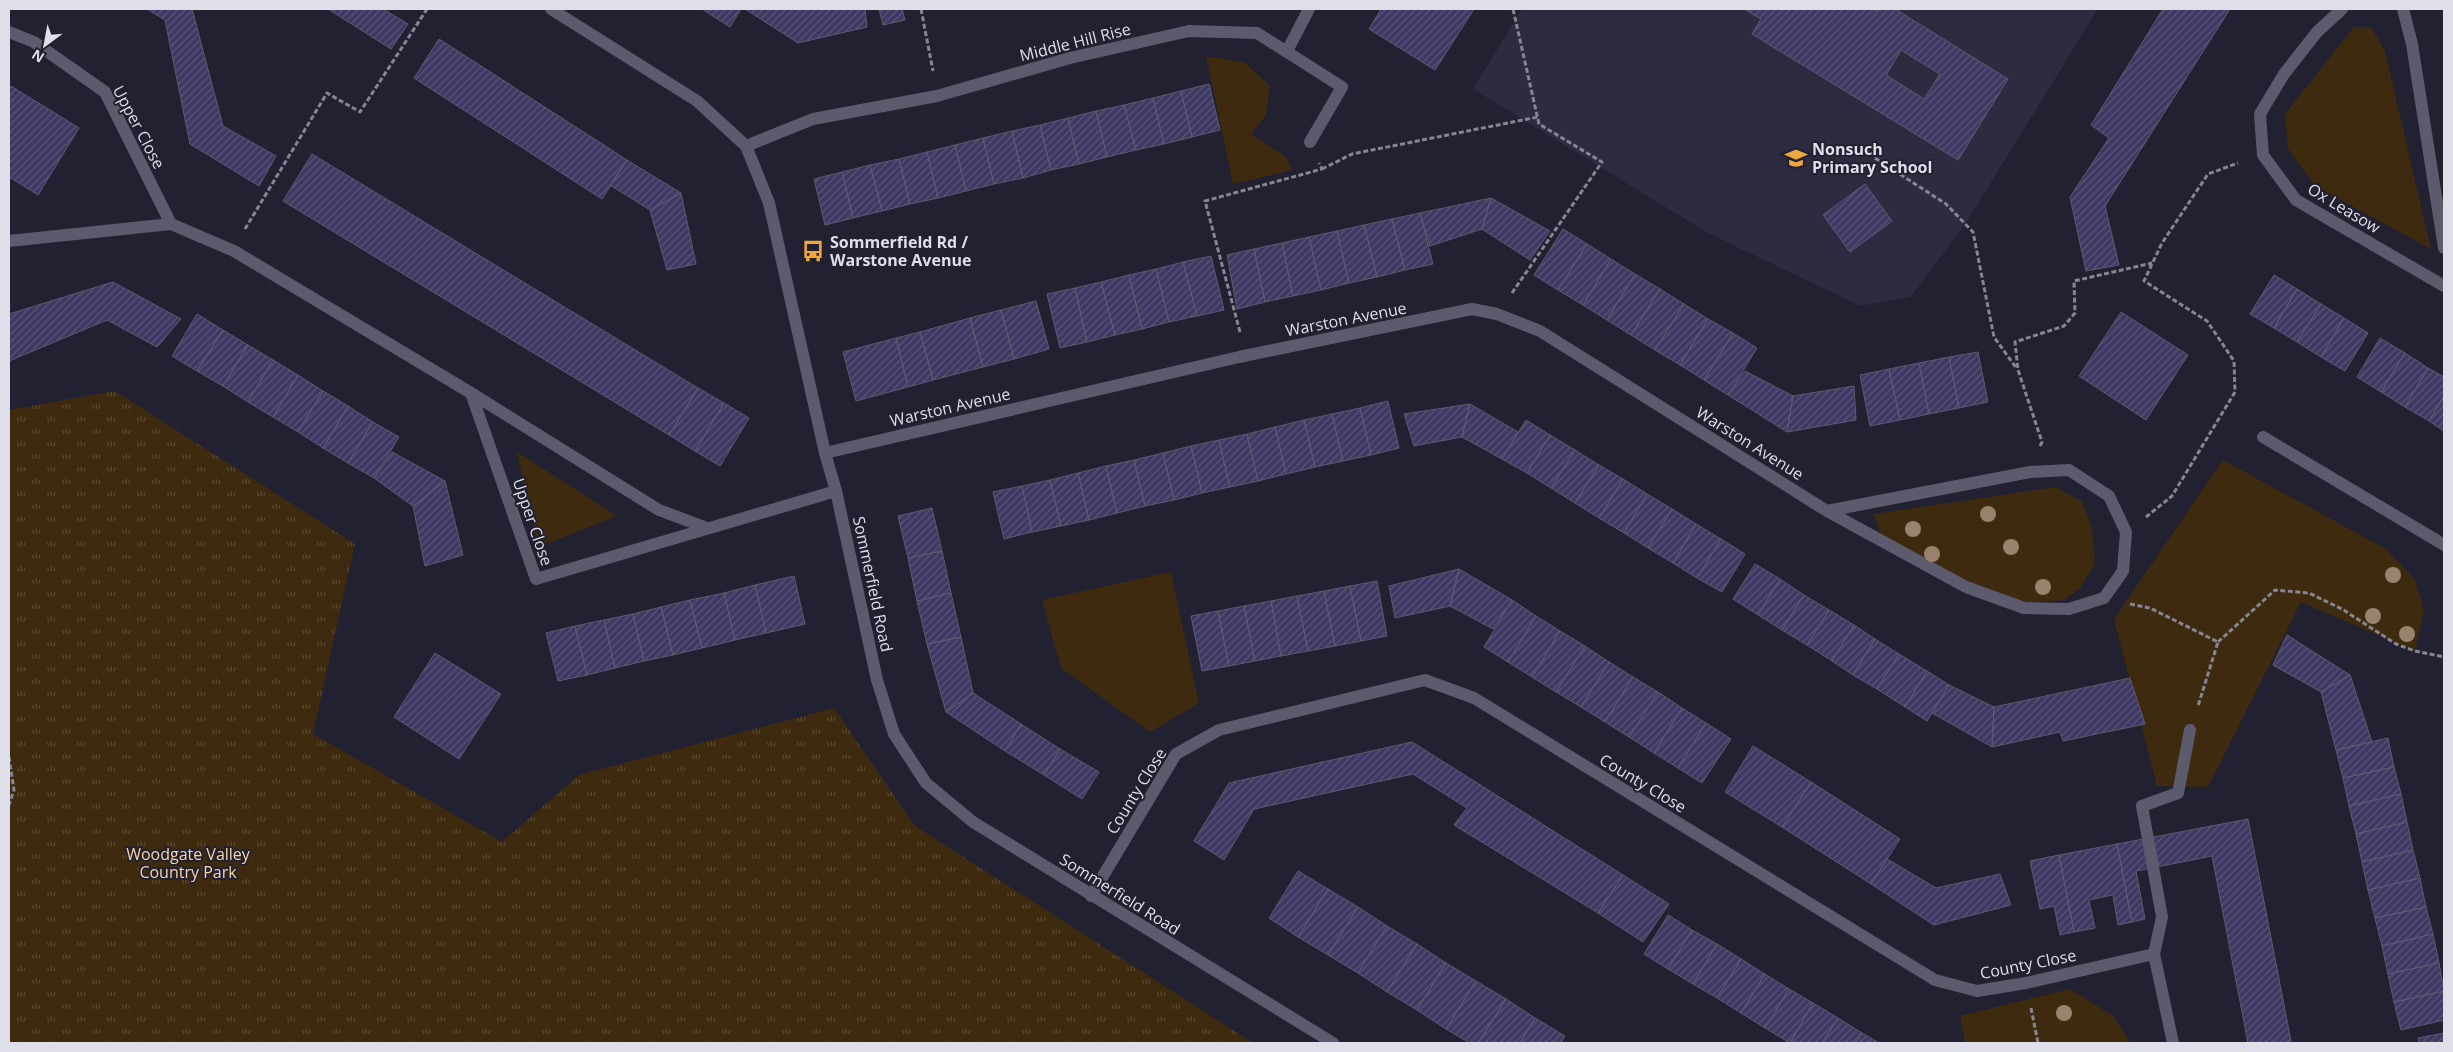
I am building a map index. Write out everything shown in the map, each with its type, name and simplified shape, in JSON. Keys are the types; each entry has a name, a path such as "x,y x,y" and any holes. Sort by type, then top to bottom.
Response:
{"street":[{"name":"Sommerfield Road","path":"552,9 697,101 746,146 768,202 825,453 836,491 877,680 894,734 926,783 973,822 1333,1043"},
{"path":"1288,51 1308,9"},
{"path":"2263,155 2260,114 2284,74 2317,32 2342,9"},
{"path":"2403,9 2412,44 2444,248"},
{"name":"Middle Hill Rise","path":"746,146 813,119 937,96 1070,58 1189,31 1257,33 1342,87 1310,142"},
{"name":"Upper Close","path":"9,32 34,42 105,92 171,224"},
{"name":"Ox Leasow","path":"2263,155 2296,200 2444,286"},
{"path":"9,241 171,224 234,251 472,393 659,510 707,528"},
{"name":"Warston Avenue","path":"825,453 1240,358 1472,308 1497,314 1540,331 1827,511 1966,587 2024,608 2068,609 2104,598"},
{"name":"Upper Close","path":"472,393 536,579 836,491"},
{"path":"2263,437 2440,542"},
{"path":"1827,511 2030,472 2069,470 2109,496 2126,532 2123,571 2104,598"},
{"name":"County Close","path":"1091,896 1176,754 1219,730 1425,680 1474,698 1935,980 1977,991 2154,954"},
{"path":"2173,1043 2154,954 2162,917 2142,806 2178,793 2190,730"}],"path":[{"path":"234,251 242,234 327,93 360,112 427,9"},
{"path":"921,9 937,96"},
{"path":"1497,314 1602,162 1539,124 1514,9"},
{"path":"1240,358 1240,331 1205,201 1322,169 1352,154 1538,117"},
{"path":"1310,142 1322,169"},
{"path":"2126,532 2172,496 2235,392 2234,361 2207,321 2144,281 2162,243 2208,174 2263,155"},
{"path":"1875,158 1946,204 1973,232 1994,338 2018,370"},
{"path":"2030,472 2042,442 2018,370 2015,342 2064,326 2075,313 2074,281 2153,263"},
{"path":"2190,730 2218,642 2275,590 2309,592 2342,609 2396,644 2415,651 2444,657"},
{"path":"2104,598 2150,608 2218,642"},
{"path":"9,757 14,790 9,805"},
{"path":"2026,982 2038,1043"}],"shaded area":[{"name":"Nonsuch Primary School","path":"1522,9 2098,9 1964,226 1911,297 1860,306 1708,233 1473,89"}],"green space":[{"path":"2354,27 2371,27 2385,51 2431,249 2315,186 2288,149 2285,114"},
{"path":"1206,56 1244,62 1270,86 1266,115 1251,134 1286,157 1292,170 1233,184"},
{"name":"Woodgate Valley Country Park","path":"115,391 355,544 313,734 502,842 579,775 834,708 915,826 1253,1043 9,1043 9,410"},
{"path":"517,452 617,516 538,547"},
{"path":"2223,460 2386,549 2415,580 2424,610 2415,651 2301,602 2208,787 2157,786 2114,619"},
{"path":"2056,487 2082,502 2092,527 2095,564 2080,588 2064,600 2026,603 1969,582 1881,535 1874,514"},
{"path":"1171,572 1199,703 1150,732 1061,668 1042,600"},
{"path":"2070,989 2113,1016 2131,1043 1969,1043 1965,1041 1960,1016"}],"building":[{"path":"147,9 192,9 223,126 276,156 259,186 190,144 165,20"},
{"path":"328,9 383,9 408,24 391,49"},
{"path":"702,9 741,9 730,27"},
{"path":"745,9 865,9 867,27 798,43"},
{"path":"879,9 902,9 905,20 883,25"},
{"path":"1381,9 1474,9 1435,70 1369,29"},
{"path":"1744,9 1873,9 1876,11 1878,9 1895,9 2008,79 1958,160 1752,34 1761,19","holes":["1901,50 1940,74 1924,99 1886,75"]},
{"path":"2163,9 2230,9 2105,206 2119,265 2086,271 2070,197 2109,138 2091,125"},
{"path":"439,39 627,160 602,199 414,78"},
{"path":"1209,84 1220,130 1192,137 1181,91"},
{"path":"11,86 79,128 38,195 9,177 9,90"},
{"path":"1181,91 1192,137 1164,144 1153,98"},
{"path":"1153,98 1164,144 1136,150 1124,105"},
{"path":"1124,105 1136,150 1107,157 1096,111"},
{"path":"1096,111 1107,157 1079,164 1068,118"},
{"path":"1068,118 1079,164 1051,170 1040,125"},
{"path":"1040,125 1051,170 1023,178 1012,131"},
{"path":"1012,131 1023,178 994,184 983,138"},
{"path":"983,138 994,184 966,191 955,145"},
{"path":"955,145 966,191 938,198 927,152"},
{"path":"927,152 938,198 910,204 899,159"},
{"path":"312,154 698,388 669,435 283,201"},
{"path":"899,159 910,204 882,211 870,165"},
{"path":"627,160 681,193 650,210 610,185"},
{"path":"870,165 882,211 853,218 842,172"},
{"path":"842,172 853,218 825,225 814,179"},
{"path":"1865,184 1892,221 1850,252 1823,215"},
{"path":"681,193 696,264 667,270 650,210"},
{"path":"1491,198 1482,229 1430,246 1420,213"},
{"path":"1491,198 1550,231 1530,260 1482,229"},
{"path":"1420,213 1433,264 1405,270 1392,219"},
{"path":"1392,219 1405,270 1377,277 1364,225"},
{"path":"1364,225 1377,277 1349,283 1337,231"},
{"path":"1563,229 1587,244 1558,290 1534,275"},
{"path":"1337,231 1349,283 1321,290 1309,237"},
{"path":"1309,237 1321,290 1293,296 1282,243"},
{"path":"1282,243 1293,296 1265,302 1254,249"},
{"path":"1587,244 1611,259 1583,305 1558,290"},
{"path":"1254,249 1265,302 1237,309 1227,255"},
{"path":"1211,256 1224,310 1197,316 1183,262"},
{"path":"1611,259 1635,274 1607,320 1583,305"},
{"path":"1183,262 1197,316 1169,322 1156,269"},
{"path":"1156,269 1169,322 1142,329 1129,275"},
{"path":"1635,274 1660,289 1631,335 1607,320"},
{"path":"1129,275 1142,329 1115,335 1101,282"},
{"path":"2274,275 2297,289 2274,328 2250,314"},
{"path":"113,282 181,319 157,347 107,320 9,361 9,314"},
{"path":"1101,282 1115,335 1087,342 1075,288"},
{"path":"1075,288 1087,342 1060,348 1047,294"},
{"path":"1660,289 1684,304 1655,350 1631,335"},
{"path":"2297,289 2321,304 2297,342 2274,328"},
{"path":"1036,301 1049,349 1014,359 1001,310"},
{"path":"1684,304 1708,319 1680,365 1655,350"},
{"path":"2321,304 2344,318 2321,357 2297,342"},
{"path":"1001,310 1014,359 983,367 970,318"},
{"path":"2121,312 2188,355 2146,420 2079,376"},
{"path":"197,314 223,330 197,371 172,356"},
{"path":"970,318 983,367 933,380 920,332"},
{"path":"2344,318 2368,333 2345,371 2321,357"},
{"path":"1708,319 1733,333 1704,380 1680,365"},
{"path":"223,330 248,345 223,386 197,371"},
{"path":"920,332 933,380 908,387 896,338"},
{"path":"1733,333 1757,348 1728,395 1704,380"},
{"path":"896,338 908,387 856,401 843,352"},
{"path":"2380,338 2405,353 2381,392 2357,377"},
{"path":"248,345 273,360 248,402 223,386"},
{"path":"1978,352 1988,402 1959,408 1949,357"},
{"path":"2405,353 2428,368 2405,407 2381,392"},
{"path":"1949,357 1959,408 1929,414 1919,363"},
{"path":"273,360 298,375 273,417 248,402"},
{"path":"1919,363 1929,414 1900,420 1889,369"},
{"path":"2428,368 2444,377 2444,396 2429,421 2405,407"},
{"path":"1889,369 1900,420 1870,426 1860,375"},
{"path":"1745,371 1793,396 1787,432 1728,395"},
{"path":"298,375 323,391 298,432 273,417"},
{"path":"1854,386 1856,420 1787,432 1793,396"},
{"path":"698,388 724,403 695,451 669,435"},
{"path":"323,391 348,406 323,448 298,432"},
{"path":"2444,396 2444,431 2429,421"},
{"path":"1388,401 1399,448 1371,455 1360,408"},
{"path":"724,403 749,418 720,466 695,451"},
{"path":"1470,404 1518,432 1502,459 1462,437"},
{"path":"1470,404 1462,437 1414,446 1404,414"},
{"path":"348,406 373,422 348,463 323,448"},
{"path":"1360,408 1371,455 1343,461 1332,414"},
{"path":"1332,414 1343,461 1315,467 1304,420"},
{"path":"1304,420 1315,467 1286,474 1275,427"},
{"path":"1526,420 1550,435 1527,473 1502,459"},
{"path":"373,422 399,437 374,478 348,463"},
{"path":"1275,427 1286,474 1258,481 1247,434"},
{"path":"1247,434 1258,481 1230,487 1219,440"},
{"path":"1550,435 1575,450 1551,488 1527,473"},
{"path":"1219,440 1230,487 1202,493 1191,446"},
{"path":"1191,446 1202,493 1174,500 1163,453"},
{"path":"1575,450 1599,465 1575,503 1551,488"},
{"path":"392,452 445,481 413,506 374,478"},
{"path":"1163,453 1174,500 1145,506 1134,460"},
{"path":"1134,460 1145,506 1117,513 1106,466"},
{"path":"1599,465 1623,479 1599,518 1575,503"},
{"path":"1106,466 1117,513 1089,520 1078,473"},
{"path":"1078,473 1089,520 1061,526 1050,480"},
{"path":"1623,479 1647,494 1624,533 1599,518"},
{"path":"1050,480 1061,526 1032,532 1022,486"},
{"path":"445,481 463,555 425,566 413,506"},
{"path":"1022,486 1032,532 1004,539 993,492"},
{"path":"1647,494 1672,509 1648,548 1624,533"},
{"path":"932,508 942,551 908,558 898,516"},
{"path":"1672,509 1696,524 1673,563 1648,548"},
{"path":"1696,524 1721,539 1697,578 1673,563"},
{"path":"1721,539 1745,554 1722,592 1697,578"},
{"path":"942,551 951,593 917,601 908,558"},
{"path":"1755,564 1780,579 1758,615 1733,599"},
{"path":"1459,569 1450,606 1395,618 1389,586"},
{"path":"1459,569 1512,600 1493,629 1450,606"},
{"path":"794,576 805,624 766,633 755,585"},
{"path":"1780,579 1804,595 1782,630 1758,615"},
{"path":"1377,581 1387,636 1361,641 1350,586"},
{"path":"755,585 766,633 735,640 724,593"},
{"path":"1350,586 1361,641 1335,646 1324,591"},
{"path":"1324,591 1335,646 1308,651 1297,596"},
{"path":"724,593 735,640 702,648 690,600"},
{"path":"951,593 961,637 927,644 917,601"},
{"path":"1804,595 1829,610 1807,645 1782,630"},
{"path":"1297,596 1308,651 1281,656 1271,601"},
{"path":"690,600 702,648 673,655 661,607"},
{"path":"1512,600 1536,616 1508,662 1484,647"},
{"path":"1271,601 1281,656 1255,661 1244,606"},
{"path":"1244,606 1255,661 1229,666 1218,611"},
{"path":"661,607 673,655 644,661 633,614"},
{"path":"1829,610 1854,625 1832,661 1807,645"},
{"path":"1218,611 1229,666 1202,671 1191,616"},
{"path":"633,614 644,661 615,668 604,620"},
{"path":"1536,616 1560,631 1532,677 1508,662"},
{"path":"604,620 615,668 587,675 575,626"},
{"path":"1854,625 1875,639 1853,675 1832,661"},
{"path":"575,626 587,675 558,681 546,633"},
{"path":"1560,631 1585,646 1556,692 1532,677"},
{"path":"2287,635 2350,675 2321,692 2273,665"},
{"path":"961,637 973,693 946,712 927,644"},
{"path":"1875,639 1899,654 1877,689 1853,675"},
{"path":"1585,646 1609,662 1581,707 1556,692"},
{"path":"435,653 501,694 459,759 394,717"},
{"path":"1899,654 1927,671 1905,707 1877,689"},
{"path":"1609,662 1633,677 1605,722 1581,707"},
{"path":"1927,671 1949,685 1927,721 1905,707"},
{"path":"2350,675 2372,742 2336,750 2321,692"},
{"path":"1633,677 1658,692 1629,737 1605,722"},
{"path":"2130,678 2145,724 2063,741 2060,732 1992,747 1994,707"},
{"path":"1949,685 1994,707 1992,747 1932,713"},
{"path":"1658,692 1682,708 1654,753 1629,737"},
{"path":"973,693 1021,724 1005,751 946,712"},
{"path":"1682,708 1706,723 1678,768 1654,753"},
{"path":"1706,723 1731,739 1702,783 1678,768"},
{"path":"1021,724 1060,749 1044,775 1005,751"},
{"path":"2388,738 2394,767 2343,778 2336,750"},
{"path":"1412,742 1623,875 1598,913 1454,825 1467,808 1413,774 1254,809 1224,860 1194,841 1229,783"},
{"path":"1753,746 1811,782 1782,827 1725,792"},
{"path":"1060,749 1099,772 1082,799 1044,775"},
{"path":"2394,767 2401,794 2349,806 2343,778"},
{"path":"1811,782 1900,839 1871,884 1782,827"},
{"path":"2401,794 2407,822 2356,834 2349,806"},
{"path":"2248,819 2291,1041 2281,1043 2248,1043 2212,856 2136,871 2145,919 2132,922 2117,844"},
{"path":"2407,822 2413,850 2362,862 2356,834"},
{"path":"2117,844 2132,922 2118,925 2113,895 2089,900 2095,928 2074,932 2059,855"},
{"path":"2413,850 2420,878 2368,890 2362,862"},
{"path":"2059,855 2074,932 2060,935 2054,906 2040,909 2030,861"},
{"path":"1887,859 1936,888 2000,874 2011,905 1934,925 1871,884"},
{"path":"1298,871 1328,889 1298,937 1269,918"},
{"path":"1623,875 1669,904 1643,942 1598,913"},
{"path":"2420,878 2426,907 2375,918 2368,890"},
{"path":"1328,889 1358,907 1328,955 1298,937"},
{"path":"1358,907 1387,926 1358,973 1328,955"},
{"path":"2426,907 2433,934 2382,946 2375,918"},
{"path":"1668,915 1692,930 1668,969 1644,954"},
{"path":"1387,926 1417,944 1387,992 1358,973"},
{"path":"1692,930 1717,944 1693,984 1668,969"},
{"path":"2433,934 2439,963 2388,974 2382,946"},
{"path":"1417,944 1446,963 1417,1010 1387,992"},
{"path":"1717,944 1741,959 1717,998 1693,984"},
{"path":"1741,959 1765,974 1741,1013 1717,998"},
{"path":"1446,963 1476,981 1446,1029 1417,1010"},
{"path":"2439,963 2444,991 2394,1002 2388,974"},
{"path":"1765,974 1789,989 1765,1028 1741,1013"},
{"path":"1476,981 1506,999 1478,1043 1470,1043 1446,1029"},
{"path":"1789,989 1813,1003 1790,1043 1765,1028"},
{"path":"2444,991 2444,1020 2401,1030 2394,1002"},
{"path":"1506,999 1535,1018 1520,1043 1478,1043"},
{"path":"1813,1003 1838,1018 1822,1043 1790,1043"},
{"path":"1535,1018 1565,1036 1561,1043 1520,1043"},
{"path":"1838,1018 1862,1033 1855,1043 1822,1043"},
{"path":"1862,1033 1879,1043 1855,1043"},
{"path":"2444,1033 2444,1043 2419,1043 2418,1038"}],"place":[{"name":"Nonsuch Primary School","path":"1796,158"},
{"name":"Sommerfield Rd / Warstone Avenue","path":"813,251"}]}
